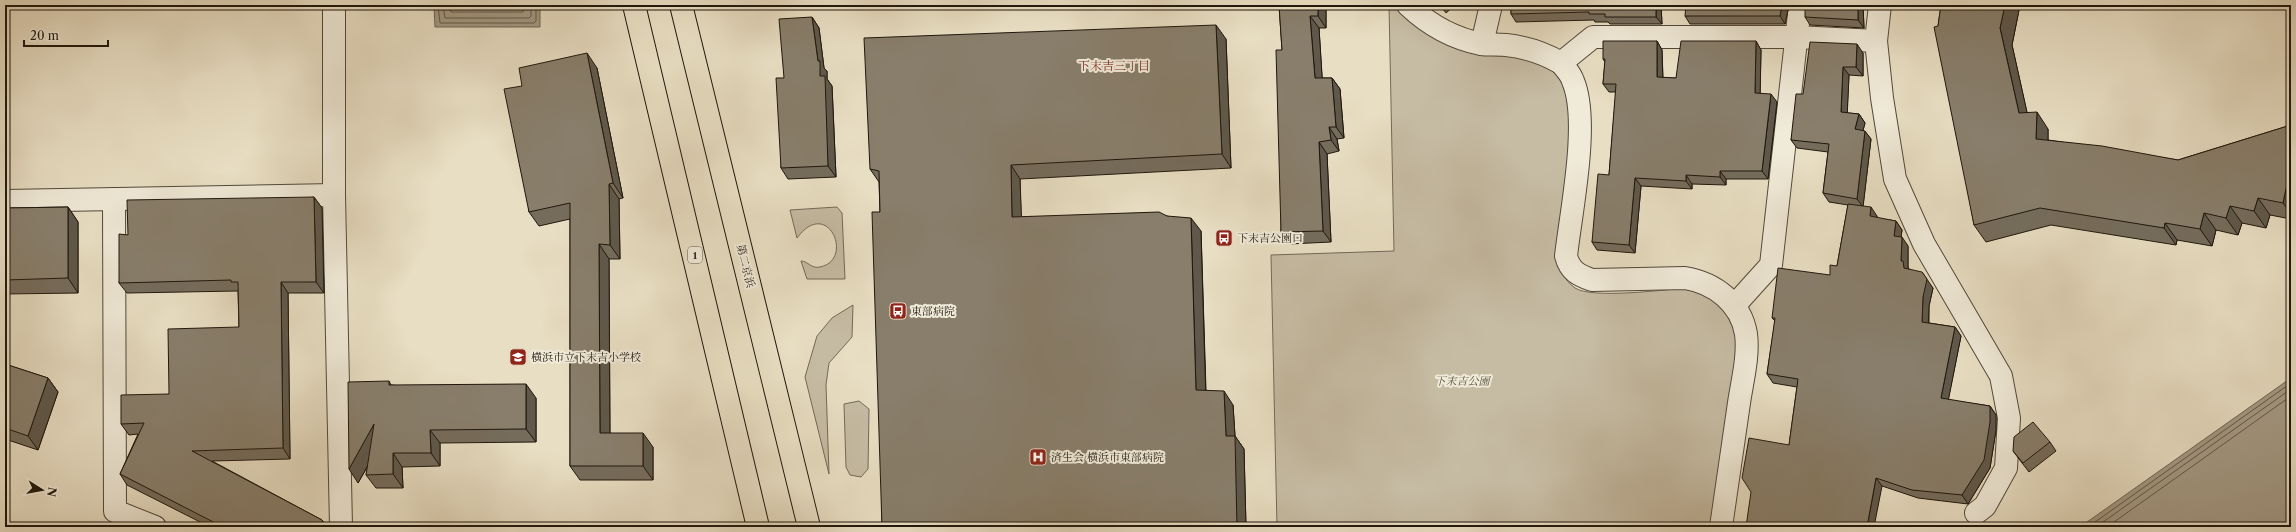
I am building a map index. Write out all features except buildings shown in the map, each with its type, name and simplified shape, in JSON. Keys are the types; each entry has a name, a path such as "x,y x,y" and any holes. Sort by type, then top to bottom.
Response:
{"highway":[{"name":"1","path":"634,5 758,527"},
{"name":"第二京浜","path":"681,5 809,527"}],"street":[{"path":"334,5 334,195 341,527"},
{"path":"1408,5 1425,21 1452,36 1482,44 1505,45 1528,49 1548,55 1561,63 1573,80 1579,105 1580,137 1566,256 1569,267 1578,275 1592,280 1685,278 1699,280 1723,294 1734,306 1740,316 1746,334 1744,367 1721,527"},
{"path":"1482,44 1491,5"},
{"path":"1734,306 1771,265 1800,5"},
{"path":"1880,5 1876,41 1882,98 1895,179 1924,244 2000,376 2009,418 2006,468 1985,506 1976,513"},
{"path":"1561,63 1593,38 1796,37 1876,41"},
{"path":"5,201 334,195"},
{"path":"114,199 115,511 155,527"}],"green space":[{"name":"下末吉公園","path":"1389,5 1397,5 1482,55 1523,57 1542,64 1554,72 1564,85 1570,105 1571,137 1556,257 1563,274 1571,285 1584,291 1596,293 1645,292 1685,288 1697,291 1724,306 1739,336 1712,527 1277,527 1271,255 1394,251"},
{"path":"837,207 842,213 845,279 807,279 801,261 812,266 820,267 830,262 836,254 836,244 833,234 827,227 819,224 808,227 797,238 790,210"},
{"path":"853,305 852,337 829,363 826,385 829,474 805,377 817,336 832,318"},
{"path":"859,401 869,409 868,469 861,477 850,475 846,467 844,404"}],"water":[{"path":"434,5 540,5 540,27 435,27"},
{"path":"2291,378 2291,527 2080,527"}],"place":[{"name":"下末吉公園口","path":"1224,238"},
{"name":"東部病院","path":"898,311"},
{"name":"横浜市立下末吉小学校","path":"518,357"},
{"name":"済生会 横浜市東部病院","path":"1038,457"}],"district":[{"name":"下末吉三丁目","path":"1114,65"}]}
